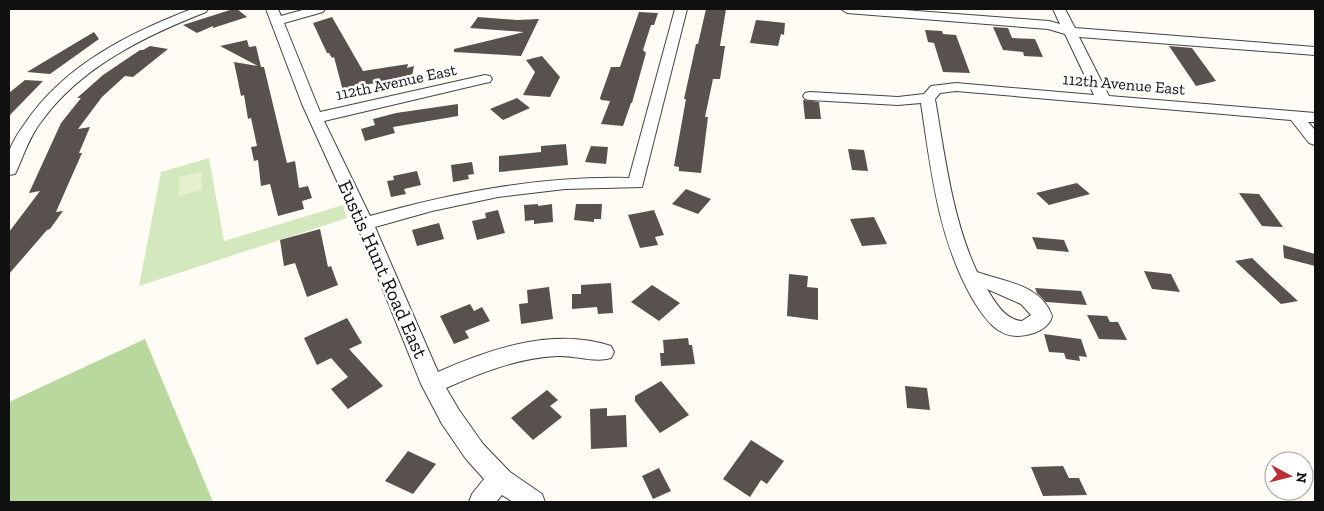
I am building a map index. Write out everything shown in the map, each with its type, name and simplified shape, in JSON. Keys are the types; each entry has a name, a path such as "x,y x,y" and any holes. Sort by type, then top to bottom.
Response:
{"street":[{"path":"9,170 34,120 47,103 70,81 137,38 202,9"},
{"path":"274,15 319,9"},
{"path":"364,224 423,206 502,190 588,182 636,183 682,9"},
{"path":"847,9 1049,24 1072,32 1315,51"},
{"path":"1060,9 1104,100"},
{"name":"Eustis Hunt Road East","path":"274,15 315,118 364,224 432,384 465,441 499,479 534,502"},
{"name":"112th Avenue East","path":"315,118 484,79"},
{"name":"112th Avenue East","path":"810,96 898,101 930,95 936,89 942,87 956,87 1315,118"},
{"path":"930,95 952,226 959,251 971,278"},
{"path":"1296,117 1315,140"},
{"path":"432,384 469,368 519,352 566,347 584,347 603,352"},
{"path":"481,502 499,479"}],"green space":[{"path":"209,158 224,241 343,205 347,218 139,286 161,172"},
{"path":"201,172 202,190 179,196 179,177"},
{"path":"145,339 213,502 9,502 9,402"}],"building":[{"path":"237,9 247,17 213,28 213,26 197,33 183,25"},
{"path":"706,9 726,9 720,46 725,46 720,79 713,79 705,117 708,117 701,173 679,171 679,167 674,166 686,99 684,99"},
{"path":"639,12 658,13 654,25 651,25 643,50 646,53 632,103 623,126 601,124 610,101 601,100 600,98 611,67 620,67"},
{"path":"332,17 363,71 408,64 407,68 414,66 411,81 369,84 370,87 343,91 334,57 332,58 327,53 313,23"},
{"path":"478,17 517,20 539,19 521,56 454,52 454,49 524,32 470,28"},
{"path":"756,20 785,23 784,35 781,34 778,46 750,43"},
{"path":"993,27 1008,28 1012,38 1035,39 1043,57 1024,56 1023,52 1003,50"},
{"path":"925,30 942,31 943,34 956,35 970,73 943,72 934,43 928,42"},
{"path":"94,32 99,39 50,74 27,72"},
{"path":"247,40 249,47 256,46 261,67 264,67 287,163 295,161 299,188 308,186 312,198 302,201 304,209 278,216 270,184 261,186 258,160 254,161 251,147 257,146 251,118 248,119 244,95 241,96 234,62 258,66 220,46"},
{"path":"150,46 168,49 133,77 125,76 102,97 78,129 90,127 79,153 82,153 56,212 63,211 50,229 47,230 9,274 9,232 40,191 29,193 61,123 81,98 77,98 103,75 140,50"},
{"path":"1169,46 1192,48 1216,81 1196,86"},
{"path":"542,56 560,77 550,97 523,95 535,72 526,60"},
{"path":"25,80 43,81 9,116 9,93"},
{"path":"517,98 530,108 503,120 490,109"},
{"path":"803,100 819,102 821,119 805,119"},
{"path":"458,104 458,116 393,127 395,133 365,141 361,129 375,125 373,119 396,113"},
{"path":"566,144 568,165 499,172 499,156 541,152 541,146"},
{"path":"591,146 608,147 606,164 585,162"},
{"path":"848,149 864,150 868,171 852,170"},
{"path":"472,162 474,174 468,175 469,179 453,182 451,165"},
{"path":"417,171 421,185 404,189 406,194 391,197 387,181 394,180 393,176"},
{"path":"1077,183 1090,194 1049,205 1036,193"},
{"path":"686,189 711,199 698,214 672,204"},
{"path":"1239,193 1259,194 1283,227 1262,226"},
{"path":"538,204 538,206 552,204 553,222 534,224 534,220 525,221 524,205"},
{"path":"576,204 602,204 601,219 594,219 594,222 574,220"},
{"path":"498,210 505,233 477,240 472,221 486,218 485,213"},
{"path":"654,210 664,235 655,237 658,245 640,248 628,215"},
{"path":"874,217 887,244 862,246 850,219"},
{"path":"439,223 444,239 417,246 412,230"},
{"path":"320,229 328,267 331,266 338,285 307,297 295,263 284,266 280,240"},
{"path":"1032,237 1064,240 1069,252 1037,249"},
{"path":"1283,245 1315,254 1315,266 1284,258"},
{"path":"1252,258 1298,301 1281,304 1235,261"},
{"path":"1144,271 1171,274 1180,292 1152,289"},
{"path":"789,274 808,276 807,287 818,288 818,320 787,316"},
{"path":"611,283 613,313 598,314 597,307 572,309 572,294 581,294 581,285"},
{"path":"652,285 680,303 659,321 631,302"},
{"path":"549,287 553,319 521,324 519,304 528,303 527,290"},
{"path":"1035,288 1081,291 1087,305 1046,302 1037,293"},
{"path":"470,304 474,311 482,307 490,321 465,331 469,338 454,344 440,316"},
{"path":"1087,315 1107,316 1110,322 1118,322 1127,340 1099,339"},
{"path":"347,318 362,343 349,349 383,386 348,409 331,389 348,377 331,358 317,365 304,338"},
{"path":"1044,334 1081,339 1087,357 1079,356 1080,361 1066,359 1064,353 1049,352"},
{"path":"688,338 689,345 692,345 695,364 661,366 660,353 664,353 663,340"},
{"path":"661,381 689,415 660,433 635,401 635,396"},
{"path":"905,386 927,388 930,410 907,408"},
{"path":"547,390 558,400 550,406 562,417 533,440 511,418"},
{"path":"607,408 607,416 626,415 627,447 591,449 590,409"},
{"path":"751,440 784,461 767,484 761,480 750,497 723,479"},
{"path":"408,451 436,464 413,494 385,481"},
{"path":"1063,466 1069,478 1079,478 1087,495 1043,496 1031,467"},
{"path":"659,468 671,491 653,499 642,476"}]}
